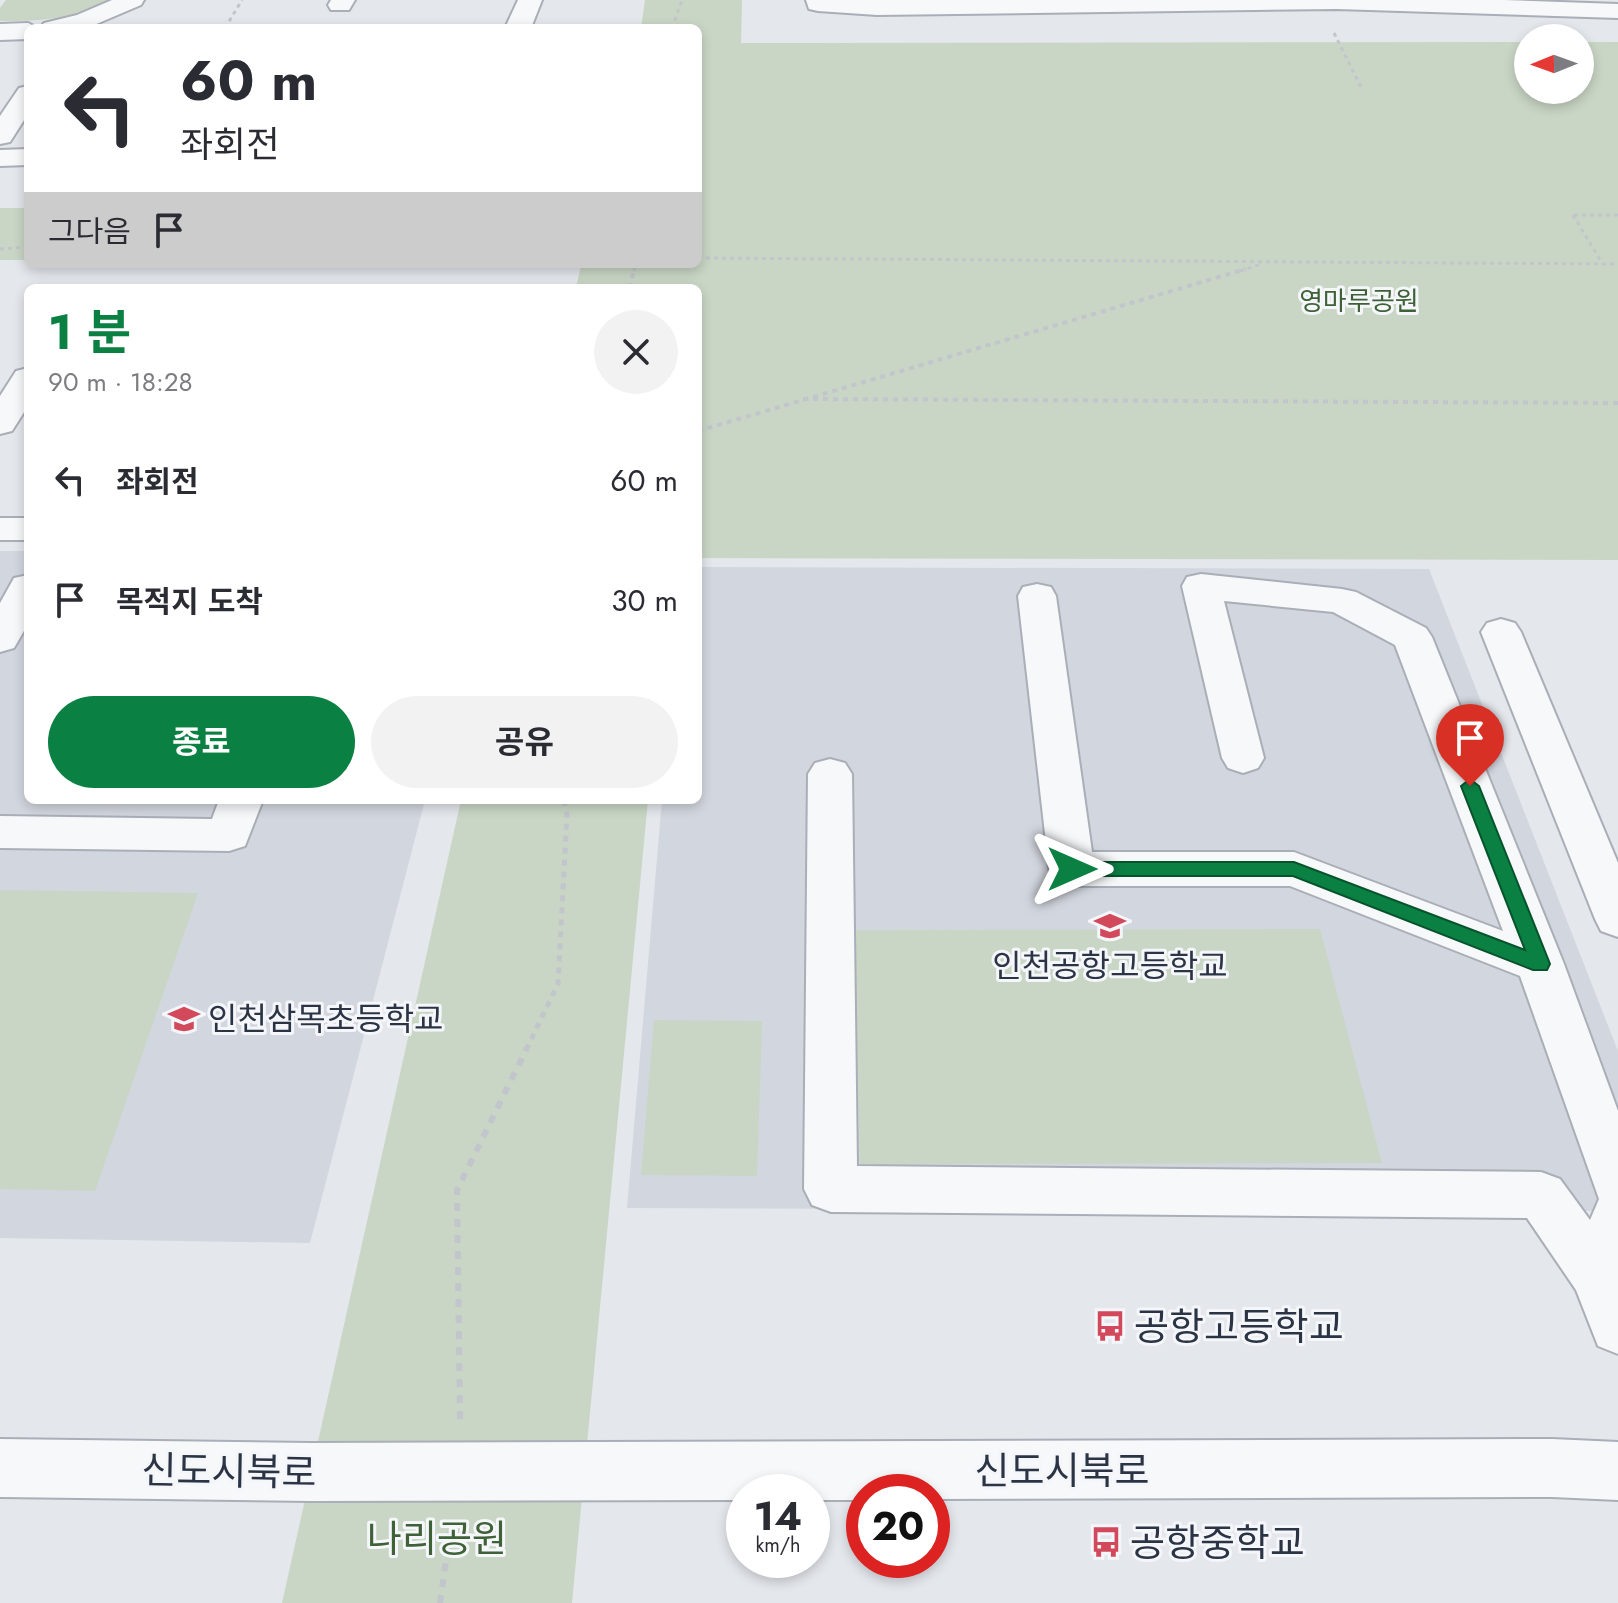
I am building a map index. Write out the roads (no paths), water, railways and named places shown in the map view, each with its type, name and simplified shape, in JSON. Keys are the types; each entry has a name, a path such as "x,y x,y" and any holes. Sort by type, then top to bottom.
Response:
{"street":[{"path":"71,24 132,0"},
{"path":"520,24 530,0"},
{"path":"818,0 818,4 877,8 977,3 1318,2 1578,5 1618,11"},
{"path":"0,32 24,31"},
{"path":"0,136 24,100"},
{"path":"0,158 24,157"},
{"path":"0,424 24,385"},
{"path":"0,529 24,529"},
{"path":"1243,758 1201,586 1342,601 1412,637 1540,964 1618,1183"},
{"path":"0,639 24,594"},
{"path":"1037,596 1072,869 1294,869 1540,964"},
{"path":"1501,632 1618,919"},
{"path":"830,774 831,1189 1541,1195 1609,1303"},
{"path":"0,832 229,835 240,804"},
{"path":"1609,1303 1618,1216"},
{"name":"신도시북로","path":"0,1468 459,1472 1536,1468 1618,1471"}],"place":[{"name":"인천공항고등학교","path":"1110,926"},
{"name":"인천삼목초등학교","path":"184,1019"},
{"name":"공항고등학교","path":"1110,1326"},
{"name":"공항중학교","path":"1106,1542"}],"park label":[{"name":"영마루공원","path":"1359,301"},
{"name":"나리공원","path":"437,1538"}]}
